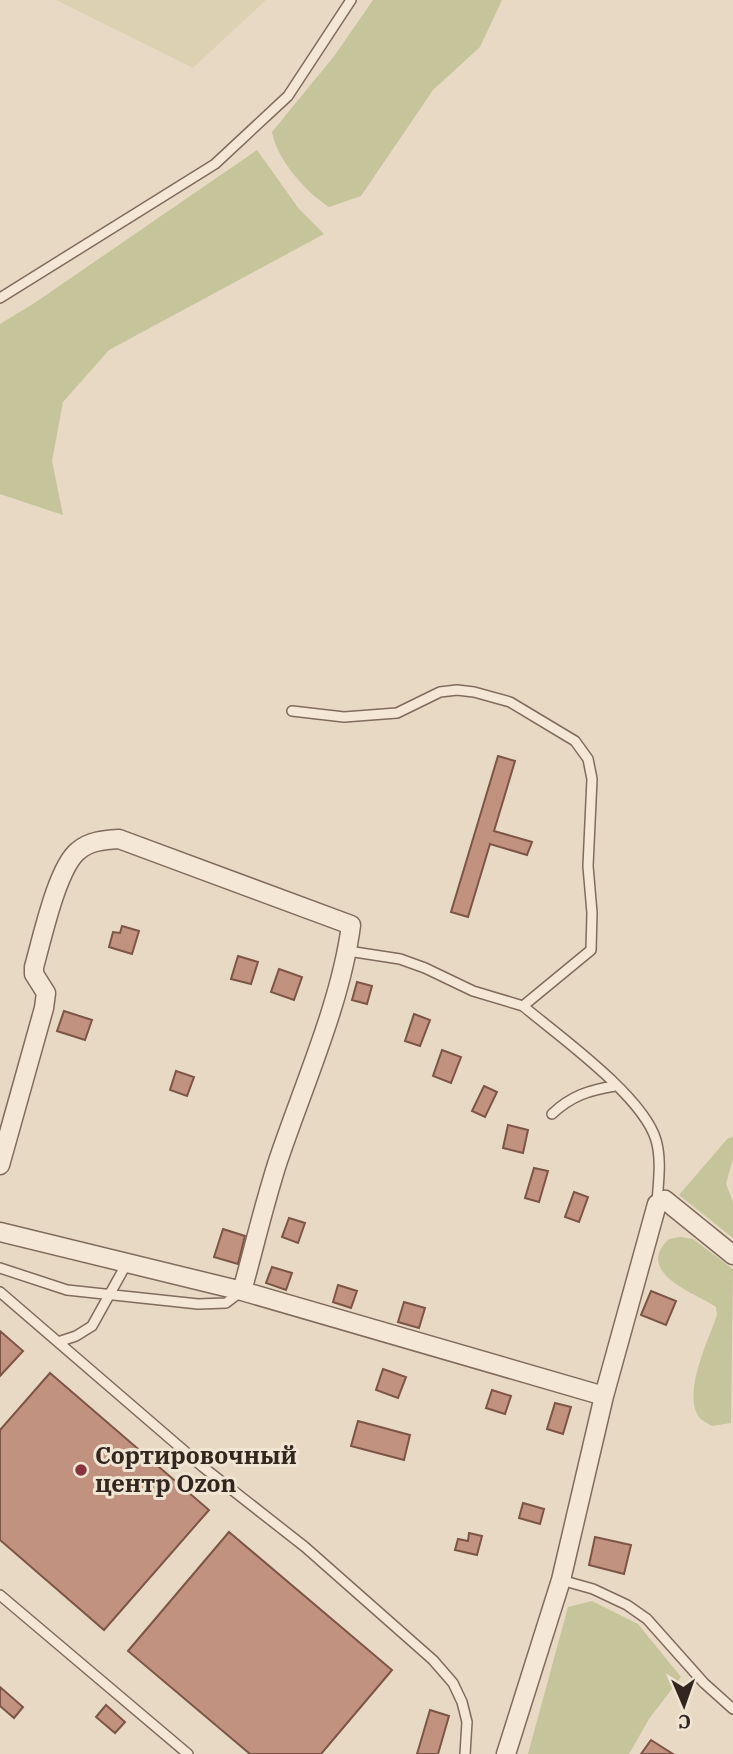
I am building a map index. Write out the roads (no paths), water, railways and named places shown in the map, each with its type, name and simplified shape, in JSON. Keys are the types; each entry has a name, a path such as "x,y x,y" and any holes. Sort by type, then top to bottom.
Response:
{"street":[{"path":"0,1165 44,1008 46,993 34,974 34,967 50,909 69,860 79,849 99,840 119,839 351,925 348,951 277,1164 242,1291"},
{"path":"506,1754 561,1580 604,1396 657,1205 665,1200 733,1255"},
{"path":"0,1232 242,1291 604,1396"}],"lane":[{"path":"0,298 215,164 288,96 351,0"},
{"path":"292,711 344,717 397,713 440,692 457,690 510,702 575,741 588,759 592,779 588,866 592,913 591,950 523,1006"},
{"path":"348,951 400,959 473,991 523,1006 640,1111 655,1137 660,1159 657,1205"},
{"path":"552,1114 567,1100 591,1089 615,1086"},
{"path":"58,1342 76,1336 92,1326 127,1263"},
{"path":"0,1268 67,1290 198,1304 226,1303 242,1291"},
{"path":"0,1292 204,1467 305,1547 433,1660 453,1683 462,1702 467,1722 465,1754"},
{"path":"561,1580 593,1589 627,1605 646,1619 704,1683 733,1709"},
{"path":"0,1595 188,1754"}],"place":[{"name":"Сортировочный центр Ozon","path":"81,1470"}]}
